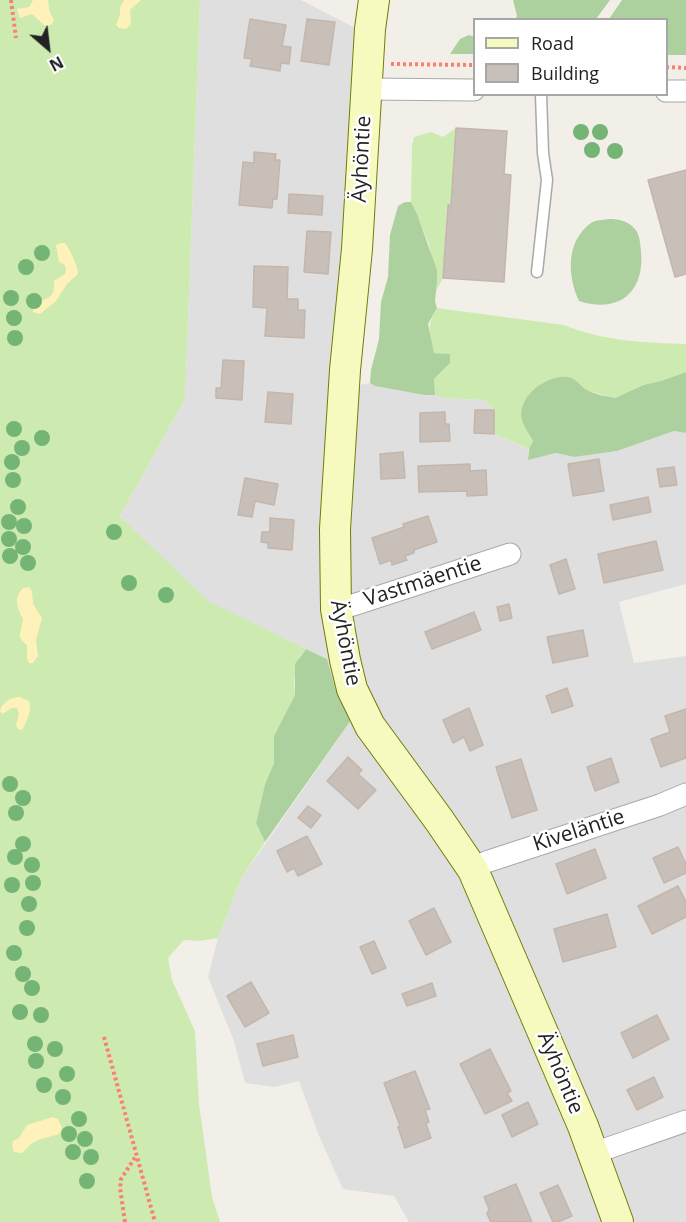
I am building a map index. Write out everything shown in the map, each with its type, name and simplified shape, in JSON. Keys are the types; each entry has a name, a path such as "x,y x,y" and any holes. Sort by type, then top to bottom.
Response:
{"main road":[{"name":"Äyhöntie","path":"374,0 370,29 357,249 345,370 335,529 336,609 352,689 370,726 473,870 594,1153 618,1222"}],"street":[{"path":"366,89 473,90"},
{"path":"668,91 686,91"},
{"name":"Vastmäentie","path":"336,609 510,554"},
{"name":"Kiveläntie","path":"473,870 486,862 660,805 686,794"},
{"path":"594,1153 686,1121"}],"lane":[{"path":"537,272 547,180 543,153 541,96"}],"path":[{"path":"11,0 16,38"},
{"path":"387,64 473,65"},
{"path":"668,67 686,68"},
{"path":"104,1037 155,1222"},
{"path":"125,1222 120,1188 121,1179 136,1155"}],"shaded area":[{"path":"200,0 301,0 363,32 331,391 370,383 375,386 443,398 485,400 494,410 494,434 528,449 528,460 556,453 574,457 617,451 674,431 686,433 686,584 619,602 634,663 686,656 686,1222 409,1222 394,1196 343,1189 319,1136 299,1081 274,1087 245,1083 234,1041 208,977 218,938 241,879 351,720 335,687 327,659 208,602 120,516 185,399"}],"green space":[{"path":"0,0 200,0 185,399 120,516 208,601 306,649 300,656 294,680 295,695 274,736 274,763 265,784 256,823 265,842 241,879 218,938 199,941 184,940 168,958 172,980 195,1031 199,1104 212,1197 220,1222 0,1222"},
{"path":"513,0 610,0 597,18 516,18"},
{"path":"622,0 686,0 686,55 668,55 668,18 610,18"},
{"path":"469,35 473,37 473,54 450,54 460,39"},
{"path":"456,128 451,205 447,205 443,278 435,293 437,282 429,244 411,202 412,146 414,137 431,132 443,137"},
{"path":"411,202 417,214 437,270 435,301 437,308 428,324 434,353 450,354 450,363 434,379 435,395 375,386 370,383 379,339 381,302 388,277 390,235 398,206"},
{"path":"609,219 626,222 637,231 641,251 639,278 634,288 617,302 593,304 579,301 572,280 573,249 583,230 591,223"},
{"path":"437,308 564,325 593,335 624,340 686,344 686,372 642,385 615,398 588,391 577,382 527,431 533,441 529,449 494,434 494,410 485,400 443,398 435,395 434,379 450,363 449,354 434,353 430,325"},
{"path":"686,372 686,433 674,431 617,451 574,457 556,453 528,460 529,449 533,441 523,423 521,411 528,395 543,383 551,379 568,377 590,392 615,398 643,385"},
{"path":"306,649 327,659 335,687 351,720 265,842 256,823 265,784 274,763 274,736 295,695 295,664"}],"sand":[{"path":"33,0 48,0 54,21 51,25 45,26 32,14 20,18 17,9 29,7"},
{"path":"124,0 141,0 130,10 131,24 126,29 116,25"},
{"path":"65,243 69,249 78,274 67,284 56,301 40,314 33,312 33,305 49,297 53,292 54,281 65,274 66,269 64,264 59,262 56,245"},
{"path":"29,587 32,591 33,604 42,618 36,640 38,656 33,663 29,663 27,645 20,636 23,619 17,603 23,588"},
{"path":"19,697 29,701 30,704 22,730 16,725 19,714 17,708 12,708 2,714 0,711 7,701"},
{"path":"53,1117 58,1119 62,1128 59,1134 38,1140 22,1153 14,1152 13,1141 19,1138 27,1125"}],"building":[{"path":"250,19 286,25 282,46 291,47 289,64 281,63 280,71 250,66 252,59 244,58"},
{"path":"307,19 335,22 329,65 301,61"},
{"path":"456,128 507,131 504,174 511,175 504,282 443,278"},
{"path":"254,152 276,154 275,160 280,160 277,199 273,199 272,208 239,205 243,162 254,163"},
{"path":"686,170 686,274 675,277 648,180"},
{"path":"289,194 323,196 322,215 288,213"},
{"path":"307,231 331,232 328,274 304,272"},
{"path":"254,266 288,267 287,299 298,299 298,310 305,310 304,338 265,336 267,308 253,307"},
{"path":"223,360 244,361 242,400 216,398 216,388 221,388"},
{"path":"268,392 293,394 291,424 265,422"},
{"path":"475,410 494,410 494,434 474,433"},
{"path":"445,412 445,424 449,424 450,441 420,442 420,413"},
{"path":"403,452 405,478 381,479 380,454"},
{"path":"599,459 604,491 573,496 568,464"},
{"path":"470,464 470,471 486,470 487,495 467,496 467,491 419,492 418,466"},
{"path":"674,467 677,485 660,487 657,469"},
{"path":"245,478 278,484 274,505 255,501 252,517 238,515"},
{"path":"648,497 651,512 613,520 610,505"},
{"path":"428,516 437,542 414,550 414,553 405,556 407,560 392,565 391,560 380,564 372,538"},
{"path":"270,518 294,520 292,550 268,548 268,543 261,542 262,532 270,532"},
{"path":"656,541 663,570 604,583 598,554"},
{"path":"566,559 575,589 559,594 550,565"},
{"path":"509,604 512,618 500,621 497,607"},
{"path":"474,612 481,630 432,649 425,632"},
{"path":"583,630 588,656 553,663 547,637"},
{"path":"567,688 573,706 552,713 546,696"},
{"path":"469,708 483,745 470,751 464,737 453,743 443,720"},
{"path":"686,709 686,758 661,767 651,739 670,732 665,716"},
{"path":"348,757 362,770 358,774 376,790 358,809 327,781"},
{"path":"611,758 619,782 595,791 587,767"},
{"path":"521,759 537,810 512,818 496,767"},
{"path":"308,806 321,815 311,828 298,818"},
{"path":"307,836 322,864 298,876 294,868 287,872 277,851"},
{"path":"678,847 686,864 686,873 664,883 653,858"},
{"path":"595,849 606,878 567,894 556,864"},
{"path":"678,886 686,902 686,917 652,934 638,906"},
{"path":"434,908 451,942 426,955 409,921"},
{"path":"607,914 616,947 563,962 554,929"},
{"path":"374,941 386,968 372,974 360,947"},
{"path":"251,982 269,1013 245,1027 227,996"},
{"path":"432,983 436,996 407,1006 402,994"},
{"path":"657,1015 669,1039 633,1058 621,1033"},
{"path":"293,1035 298,1057 263,1066 257,1044"},
{"path":"490,1049 511,1091 507,1093 512,1101 485,1114 460,1064"},
{"path":"415,1071 430,1109 425,1110 429,1122 426,1124 431,1138 405,1148 398,1127 400,1126 384,1083"},
{"path":"654,1077 663,1097 637,1110 627,1090"},
{"path":"528,1102 538,1124 512,1137 502,1115"},
{"path":"516,1184 532,1222 491,1222 484,1197"},
{"path":"558,1185 572,1216 553,1222 540,1193"}]}
